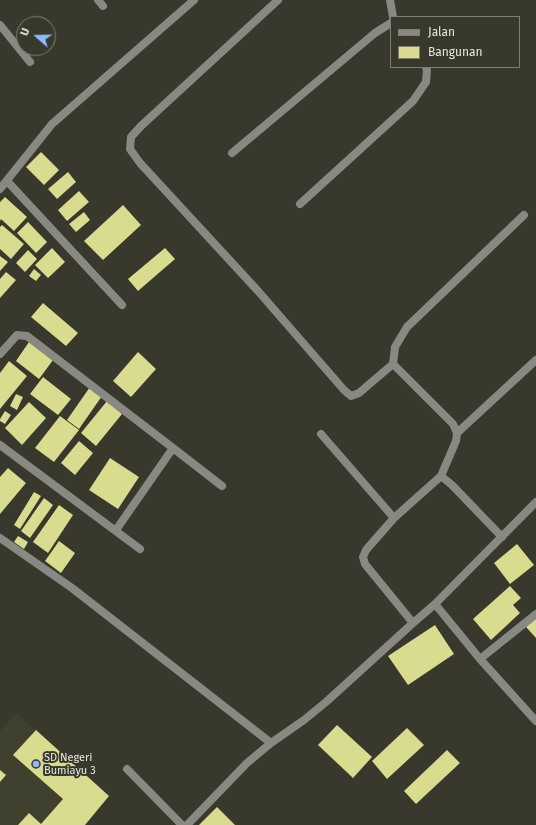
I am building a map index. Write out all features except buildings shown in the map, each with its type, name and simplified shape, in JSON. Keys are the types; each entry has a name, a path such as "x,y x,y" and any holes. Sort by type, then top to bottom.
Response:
{"street":[{"path":"0,189 52,124 194,0"},
{"path":"278,0 141,126 131,137 130,150 140,163 258,291 344,390 351,396 360,393 393,364 395,347 407,327 524,215"},
{"path":"390,0 393,16"},
{"path":"232,153 375,33 390,24"},
{"path":"0,25 30,62"},
{"path":"300,204 413,101 426,82 426,68"},
{"path":"7,181 122,306"},
{"path":"0,354 3,343 17,335 27,336 222,486"},
{"path":"457,432 536,360"},
{"path":"393,364 453,424 457,432 456,441 441,476 394,518 366,550 363,557 365,564 413,623"},
{"path":"321,434 394,518"},
{"path":"0,445 140,549"},
{"path":"116,530 173,448"},
{"path":"441,476 452,485 502,537"},
{"path":"187,825 247,763 270,743 299,724 326,702 435,604 536,502"},
{"path":"0,538 72,588 270,743"},
{"path":"435,604 480,659 536,721"},
{"path":"480,659 536,614"},
{"path":"127,769 182,825"}],"shaded area":[{"name":"SD Negeri Bumiayu 3","path":"16,713 109,796 85,825 0,825 0,731"}],"place":[{"name":"SD Negeri Bumiayu 3","path":"36,764"}]}
